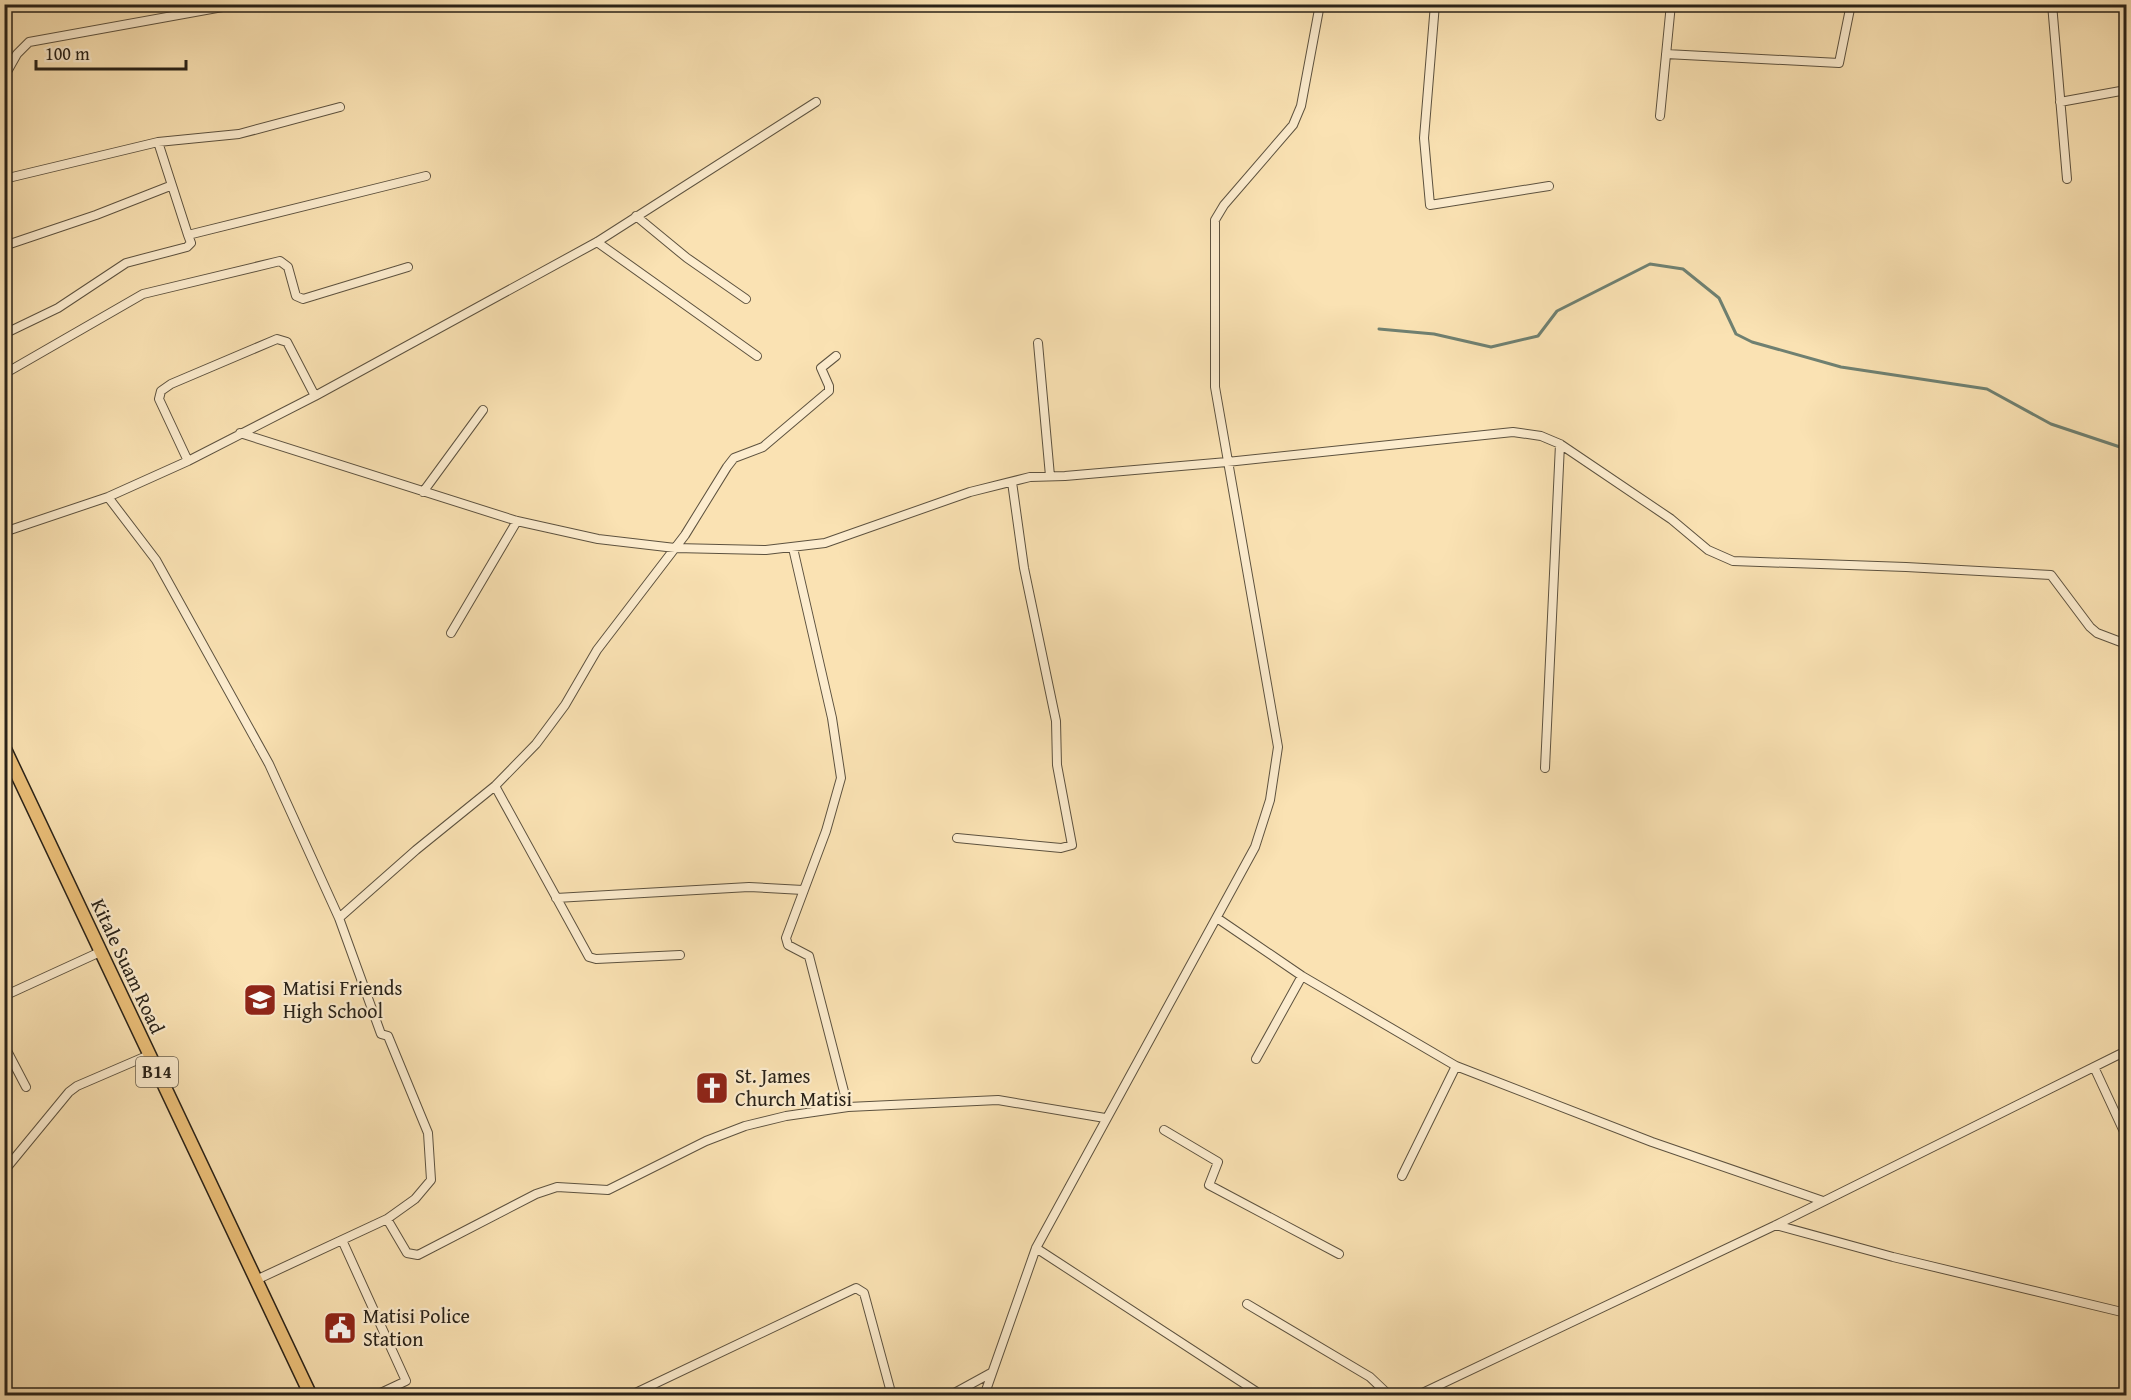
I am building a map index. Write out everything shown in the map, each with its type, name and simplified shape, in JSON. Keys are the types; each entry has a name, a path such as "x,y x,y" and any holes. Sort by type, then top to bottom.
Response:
{"highway":[{"name":"Kitale Suam Road","path":"4,747 311,1395"}],"street":[{"path":"4,77 17,54 29,42 239,4"},
{"path":"984,1395 1036,1248 1255,847 1270,800 1278,747 1215,387 1215,220 1224,205 1293,125 1301,106 1320,4"},
{"path":"1435,4 1424,138 1430,205 1549,186"},
{"path":"1660,116 1671,4"},
{"path":"1666,54 1839,63 1851,4"},
{"path":"2052,4 2067,179"},
{"path":"2060,102 2127,90"},
{"path":"4,532 108,497 188,461 315,396 597,242 816,102"},
{"path":"4,179 158,142 239,134 340,107"},
{"path":"4,334 58,308 126,263 187,247 190,243 188,235 158,142"},
{"path":"188,235 426,176"},
{"path":"4,246 96,215 171,186"},
{"path":"636,216 687,258 746,299"},
{"path":"597,242 757,356"},
{"path":"4,374 148,292 280,261 288,267 296,296 303,299 408,267"},
{"path":"188,461 159,399 161,391 171,384 277,339 287,342 315,396"},
{"path":"1038,343 1050,476"},
{"path":"339,918 416,850 495,786 544,734 597,650 675,548 734,458 763,447 829,391 821,368 836,356"},
{"path":"423,492 483,410"},
{"path":"240,433 517,521 598,539 675,548 793,548 825,543 970,492 1030,477 1227,462 1513,432 1541,436 1560,444 1671,519 1708,550 1733,561 2051,575 2090,627 2097,633 2127,644"},
{"path":"1545,768 1560,444"},
{"path":"957,838 1061,848 1072,845 1058,765 1056,721 1024,568 1012,482"},
{"path":"108,497 156,560 269,764 339,918 374,1018 381,1034 388,1036 428,1133 431,1179 415,1199 387,1219 256,1280"},
{"path":"451,633 517,521"},
{"path":"793,548 832,718 841,778 825,831 787,931 786,942 810,960 848,1107"},
{"path":"495,786 590,957 596,959 680,955"},
{"path":"556,898 749,887 803,890"},
{"path":"1217,918 1302,976 1456,1066 1652,1142 1822,1201"},
{"path":"4,996 100,952"},
{"path":"1256,1059 1302,976"},
{"path":"4,1045 26,1087"},
{"path":"1416,1395 1776,1225 2127,1052"},
{"path":"4,1171 69,1092 77,1086 149,1055"},
{"path":"1402,1176 1456,1066"},
{"path":"2094,1067 2127,1136"},
{"path":"387,1219 407,1253 418,1255 536,1194 557,1187 608,1190 706,1141 745,1126 786,1116 848,1107 998,1100 1105,1118"},
{"path":"1164,1130 1218,1162 1209,1185 1339,1254"},
{"path":"1776,1225 1916,1263 2127,1313"},
{"path":"342,1240 405,1381 374,1395"},
{"path":"1036,1248 1263,1395"},
{"path":"629,1395 856,1288 864,1293 892,1395"},
{"path":"1247,1304 1370,1377 1390,1395"},
{"path":"949,1395 991,1373"}],"waterway":[{"path":"1379,329 1434,334 1491,347 1538,336 1557,311 1650,264 1683,269 1719,298 1736,334 1752,342 1841,367 1987,389 2051,424 2126,449"}],"place":[{"name":"Matisi Friends High School","path":"260,1000"},
{"name":"St. James Church Matisi","path":"712,1088"},
{"name":"Matisi Police Station","path":"340,1328"}]}
